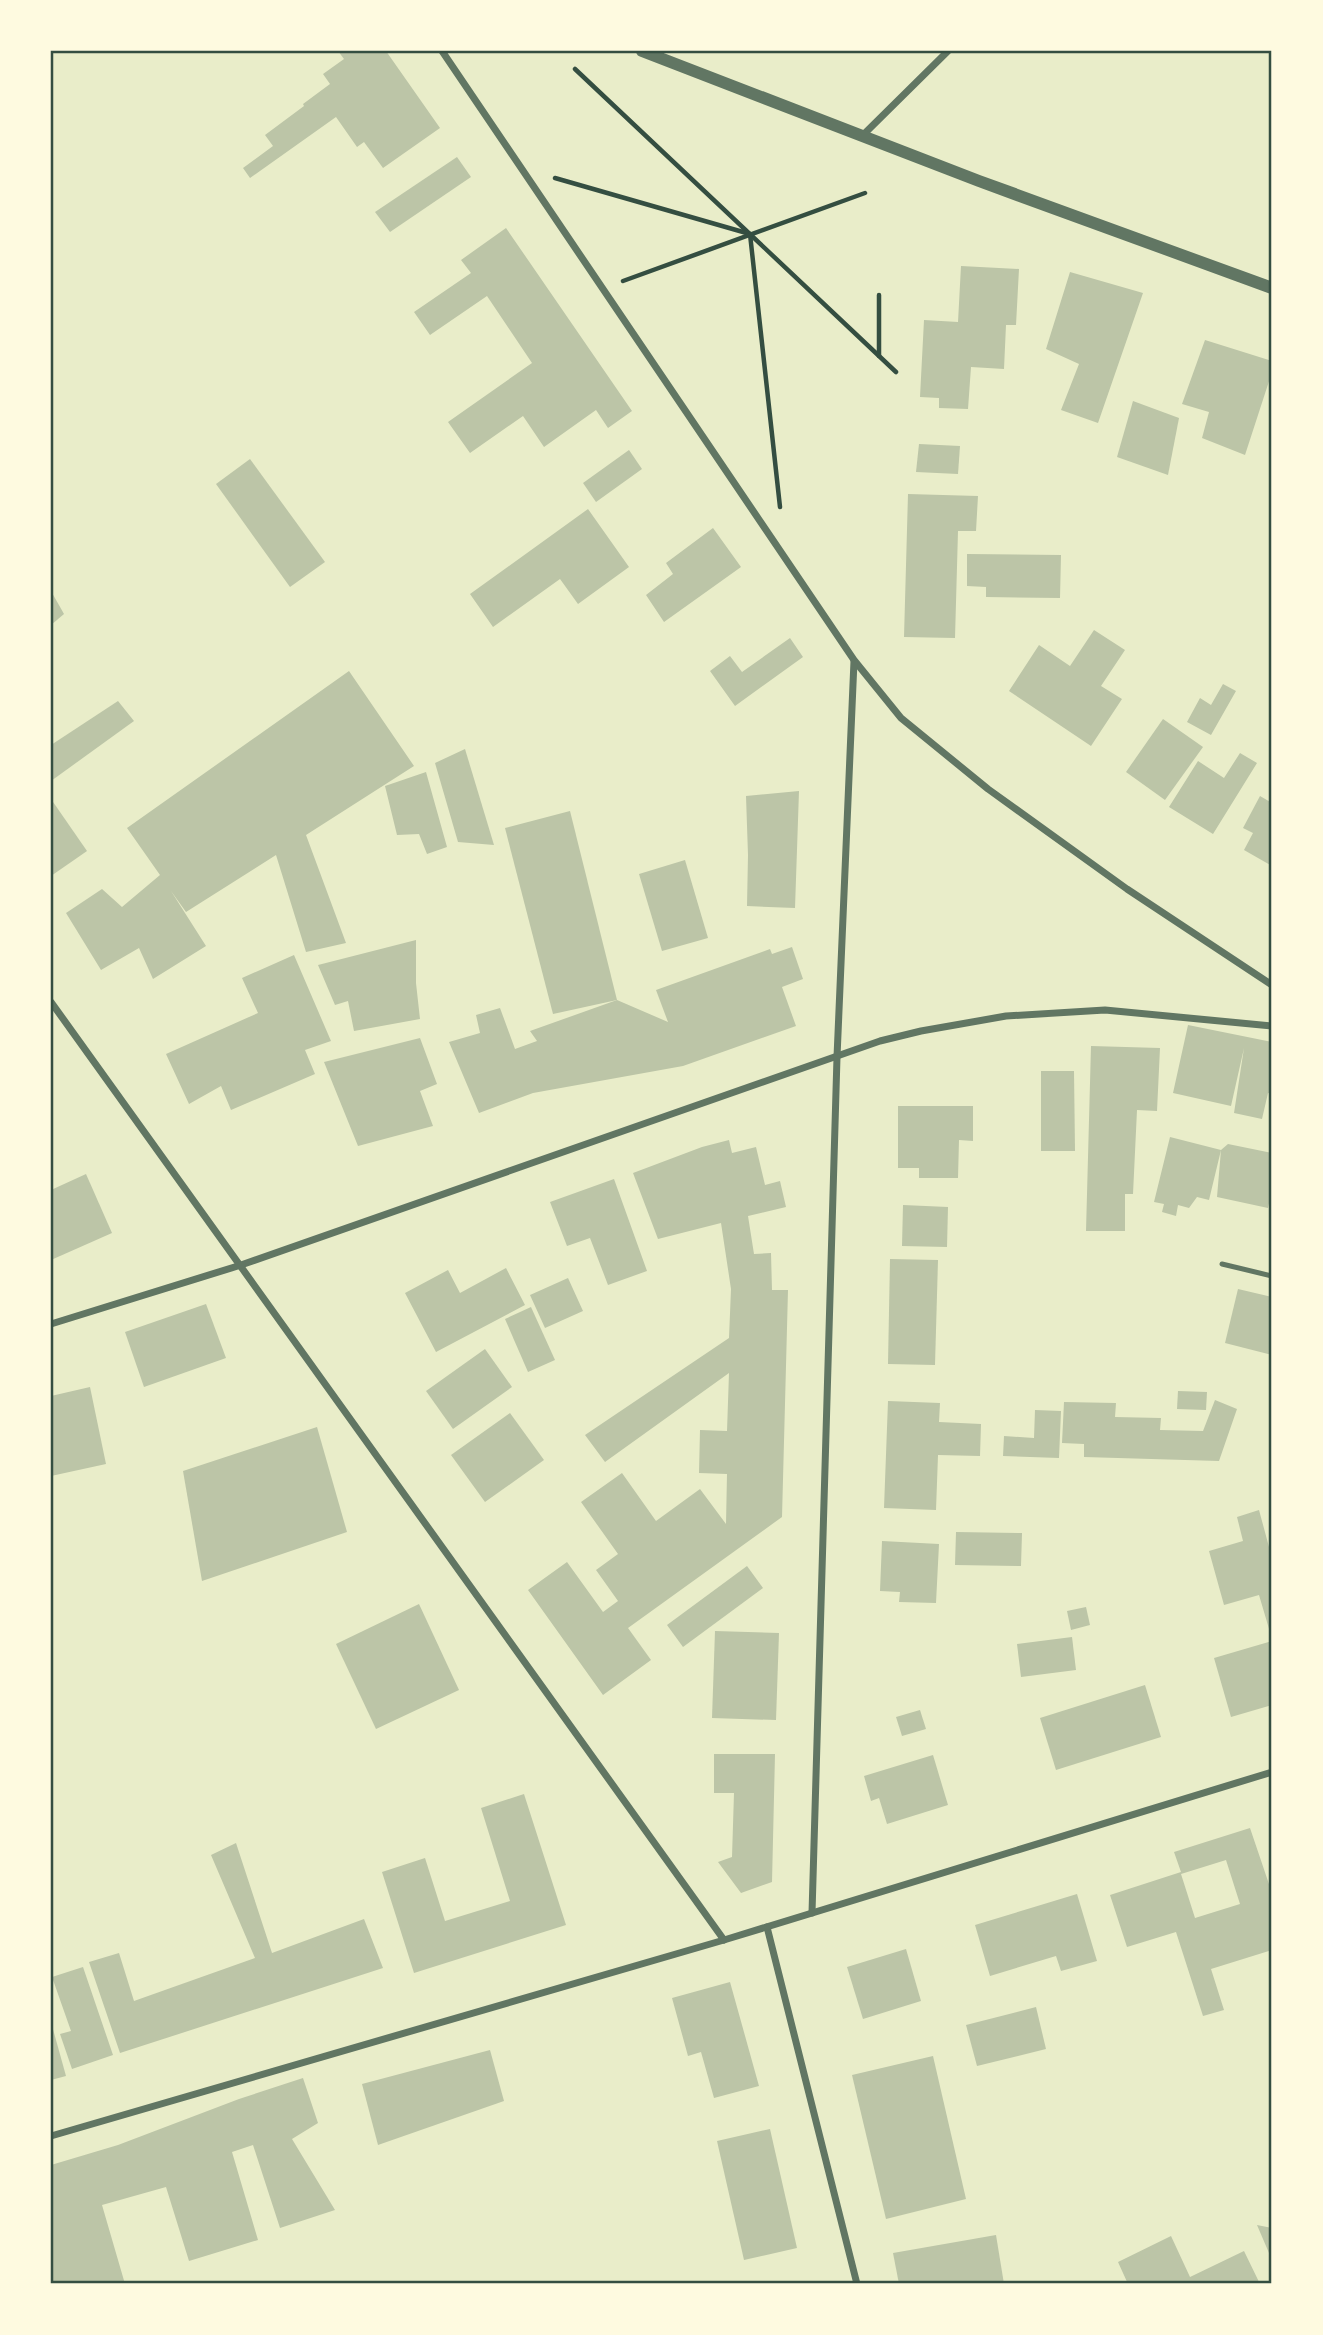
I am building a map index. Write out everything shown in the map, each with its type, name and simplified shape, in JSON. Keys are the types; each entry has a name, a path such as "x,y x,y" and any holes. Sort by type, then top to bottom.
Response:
{"street":[{"path":"442,51 854,660 901,718 988,789 1127,889 1272,985"},
{"path":"642,51 1272,288"},
{"path":"862,136 948,51"},
{"path":"812,1913 837,1057 854,660"},
{"path":"51,1002 724,1940"},
{"path":"51,1324 241,1265 880,1041 1006,1016 1105,1010 1272,1026"},
{"path":"51,2136 724,1940 1272,1772"},
{"path":"767,1927 857,2284"}],"lane":[{"path":"1222,1264 1272,1276"}],"path":[{"path":"575,69 895,372"},
{"path":"520,168 750,234"},
{"path":"603,289 865,193"},
{"path":"750,234 780,509"},
{"path":"879,295 879,357"}],"building":[{"path":"338,51 386,51 440,128 383,168 364,142 357,147 336,117 250,178 243,168 273,146 265,135 330,84 323,74 344,59"},
{"path":"457,157 471,177 390,232 375,212"},
{"path":"506,228 632,411 608,428 596,410 544,447 523,416 470,453 448,422 532,363 487,296 430,335 414,312 471,273 461,260"},
{"path":"961,266 1019,269 1016,325 1006,325 1004,369 971,367 968,409 939,408 939,398 920,397 924,320 958,322"},
{"path":"1070,272 1143,293 1098,423 1061,410 1079,364 1046,349"},
{"path":"1205,340 1272,361 1272,372 1245,455 1202,438 1209,412 1182,404"},
{"path":"1133,401 1179,418 1168,475 1117,457"},
{"path":"919,444 960,446 958,474 916,472"},
{"path":"629,450 642,469 596,502 583,483"},
{"path":"250,459 325,562 290,587 216,484"},
{"path":"908,494 978,496 976,531 958,531 955,638 904,637"},
{"path":"588,509 629,567 578,604 560,579 493,627 470,594"},
{"path":"713,528 741,567 664,622 646,595 673,574 666,563"},
{"path":"967,554 1061,555 1060,598 986,597 986,587 967,586"},
{"path":"51,591 64,614 51,625"},
{"path":"1094,630 1125,650 1101,686 1122,699 1091,746 1009,691 1039,645 1070,666"},
{"path":"790,638 803,657 735,706 710,671 730,656 742,672"},
{"path":"349,671 414,766 306,835 346,943 306,952 276,855 186,912 171,891 206,946 153,979 139,948 101,970 66,913 102,889 122,907 160,875 127,828"},
{"path":"1223,684 1236,691 1211,735 1187,722 1200,698 1211,705"},
{"path":"118,701 134,721 51,781 51,745"},
{"path":"1163,719 1203,747 1165,800 1126,772"},
{"path":"465,749 494,845 458,842 435,763"},
{"path":"1240,753 1257,763 1213,834 1169,807 1198,761 1224,778"},
{"path":"426,772 447,847 427,854 419,834 397,835 385,786"},
{"path":"799,791 795,908 747,906 746,796"},
{"path":"1260,796 1272,803 1272,866 1244,850 1253,833 1243,828"},
{"path":"51,799 87,851 51,876"},
{"path":"570,811 617,1000 553,1014 505,828"},
{"path":"685,860 708,938 662,951 639,874"},
{"path":"416,940 416,983 420,1019 354,1031 348,1001 335,1005 318,965"},
{"path":"792,947 803,979 782,987 796,1026 683,1066 533,1093 479,1113 449,1042 480,1033 476,1015 500,1008 515,1049 537,1041 530,1031 617,1000 668,1022 656,990 770,949 772,954"},
{"path":"294,955 331,1041 305,1050 315,1074 231,1110 221,1086 189,1104 166,1054 258,1013 242,978"},
{"path":"1188,1025 1272,1042 1272,1094 1268,1093 1262,1119 1234,1113 1244,1048 1231,1106 1173,1093"},
{"path":"420,1038 437,1084 420,1091 433,1126 358,1146 324,1062"},
{"path":"1091,1046 1160,1048 1157,1111 1137,1110 1133,1194 1125,1194 1125,1231 1086,1231"},
{"path":"1041,1071 1074,1071 1075,1151 1041,1151"},
{"path":"898,1106 973,1106 973,1141 959,1140 958,1178 919,1178 919,1168 898,1168"},
{"path":"1170,1137 1221,1150 1209,1200 1197,1197 1189,1208 1178,1205 1176,1216 1162,1212 1164,1204 1154,1202"},
{"path":"729,1140 732,1153 756,1147 765,1185 780,1181 786,1207 748,1216 754,1254 771,1253 772,1290 788,1290 782,1517 628,1628 651,1660 603,1695 528,1590 567,1562 603,1612 618,1601 596,1570 618,1554 581,1502 622,1473 656,1521 700,1489 726,1524 727,1474 699,1473 700,1430 727,1431 729,1373 605,1462 585,1435 729,1338 731,1289 721,1223 658,1239 633,1173 702,1147"},
{"path":"1228,1144 1272,1153 1272,1189 1268,1208 1217,1197 1221,1150"},
{"path":"86,1174 112,1233 51,1260 51,1190"},
{"path":"614,1179 647,1271 608,1285 590,1238 567,1246 550,1202"},
{"path":"903,1205 948,1207 947,1247 902,1246"},
{"path":"890,1259 938,1260 935,1365 888,1364"},
{"path":"506,1268 525,1305 436,1352 405,1293 448,1270 460,1293"},
{"path":"568,1278 583,1311 545,1328 530,1295"},
{"path":"1238,1289 1272,1297 1272,1355 1225,1343"},
{"path":"206,1304 226,1358 144,1387 125,1332"},
{"path":"531,1307 555,1360 528,1372 505,1319"},
{"path":"485,1349 512,1387 453,1429 426,1391"},
{"path":"90,1387 106,1464 51,1476 51,1396"},
{"path":"1178,1391 1207,1392 1206,1410 1177,1409"},
{"path":"1215,1400 1237,1409 1219,1461 1084,1457 1084,1444 1062,1443 1064,1402 1116,1403 1115,1417 1161,1418 1160,1430 1203,1431"},
{"path":"888,1401 940,1403 939,1422 981,1424 980,1456 938,1455 936,1510 884,1508"},
{"path":"1035,1410 1061,1411 1059,1458 1003,1456 1004,1436 1034,1438"},
{"path":"510,1413 544,1460 485,1502 451,1455"},
{"path":"317,1427 347,1532 202,1581 183,1471"},
{"path":"1259,1510 1272,1558 1272,1639 1259,1595 1224,1605 1209,1551 1243,1541 1237,1517"},
{"path":"956,1532 1022,1533 1021,1566 955,1565"},
{"path":"882,1541 939,1544 936,1603 899,1602 900,1592 880,1591"},
{"path":"747,1566 763,1588 683,1647 667,1625"},
{"path":"419,1604 459,1690 376,1729 336,1644"},
{"path":"1086,1607 1090,1625 1071,1630 1067,1611"},
{"path":"715,1631 779,1633 776,1720 712,1718"},
{"path":"1072,1637 1076,1670 1021,1677 1017,1644"},
{"path":"1272,1641 1272,1705 1231,1717 1214,1658"},
{"path":"1145,1685 1161,1737 1056,1770 1040,1718"},
{"path":"920,1710 926,1729 902,1736 896,1717"},
{"path":"714,1754 775,1754 772,1882 741,1893 718,1862 732,1857 734,1793 714,1793"},
{"path":"933,1755 948,1805 887,1824 879,1798 871,1801 864,1776"},
{"path":"524,1794 566,1925 414,1973 382,1872 425,1858 445,1921 510,1901 481,1808"},
{"path":"1250,1828 1272,1893 1272,1950 1211,1969 1224,2010 1203,2016 1176,1932 1127,1947 1110,1895 1181,1872 1174,1852","holes":["1226,1860 1240,1904 1195,1918 1181,1874"]},
{"path":"236,1843 272,1953 364,1919 383,1968 120,2053 89,1962 119,1953 134,2001 255,1958 211,1855"},
{"path":"1077,1894 1097,1961 1061,1971 1056,1956 990,1976 975,1925"},
{"path":"906,1949 921,2001 863,2019 847,1967"},
{"path":"83,1967 113,2055 72,2069 60,2034 71,2031 52,1977"},
{"path":"730,1982 759,2086 714,2098 701,2052 688,2056 672,1998"},
{"path":"1036,2007 1046,2049 977,2066 966,2025"},
{"path":"51,2022 66,2076 51,2080"},
{"path":"490,2050 504,2101 378,2145 362,2084"},
{"path":"933,2056 966,2199 886,2219 852,2075"},
{"path":"303,2078 318,2123 292,2139 335,2210 280,2228 253,2145 232,2152 258,2240 189,2261 166,2187 102,2205 125,2284 52,2284 51,2165 118,2145"},
{"path":"770,2129 797,2248 744,2260 717,2141"},
{"path":"1257,2225 1272,2228 1272,2260"},
{"path":"996,2235 1004,2284 899,2284 893,2253"},
{"path":"1171,2236 1190,2277 1244,2251 1260,2284 1128,2284 1118,2262"}]}
